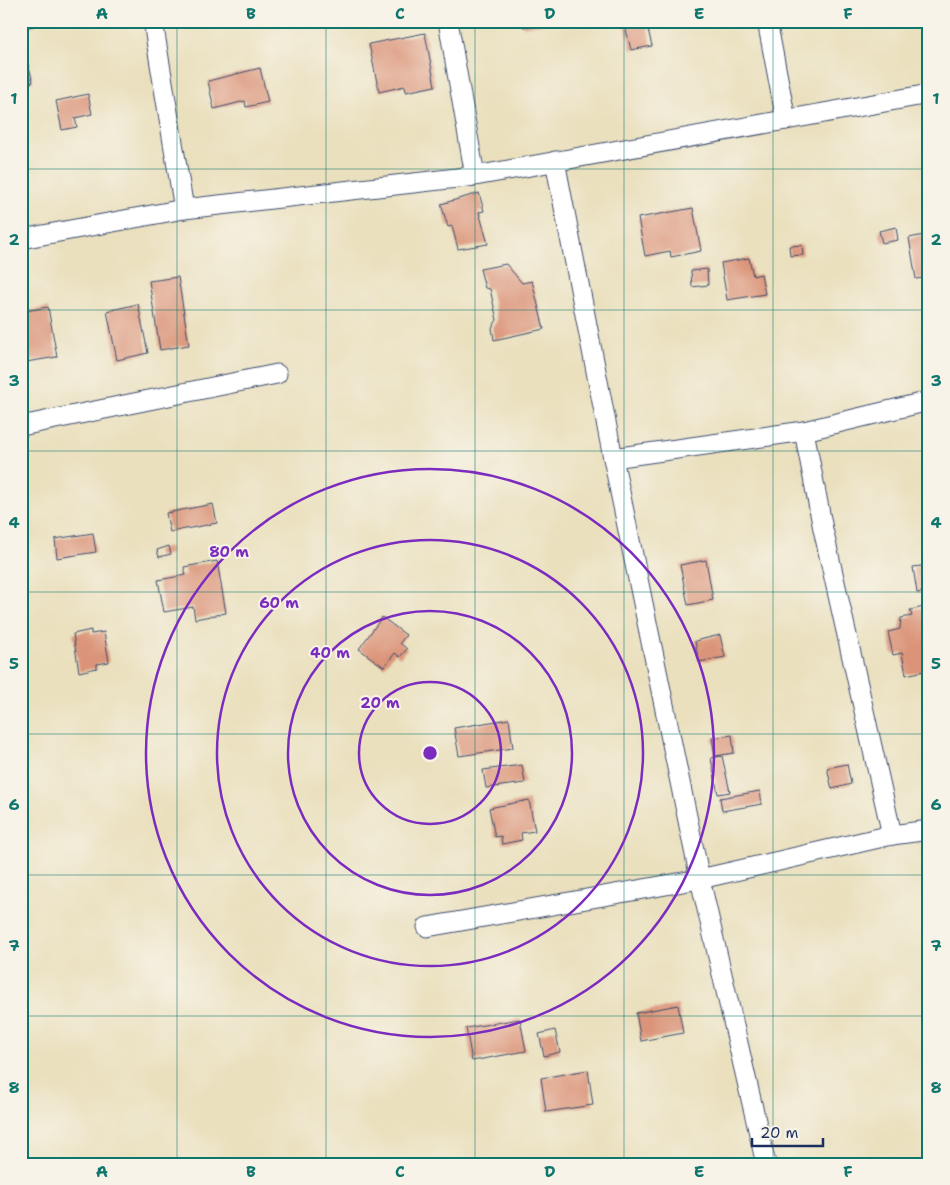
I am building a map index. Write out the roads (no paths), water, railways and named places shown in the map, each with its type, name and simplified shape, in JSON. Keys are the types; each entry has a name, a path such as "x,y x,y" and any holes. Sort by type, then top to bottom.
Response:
{"street":[{"path":"154,21 184,209"},
{"path":"448,21 475,176"},
{"path":"768,21 786,120"},
{"path":"21,238 184,209 475,176 929,94"},
{"path":"555,161 613,458 700,879 766,1164"},
{"path":"21,426 277,374"},
{"path":"613,458 804,431 929,400"},
{"path":"804,431 823,529 892,835"},
{"path":"427,927 700,879 892,835 929,830"}]}
